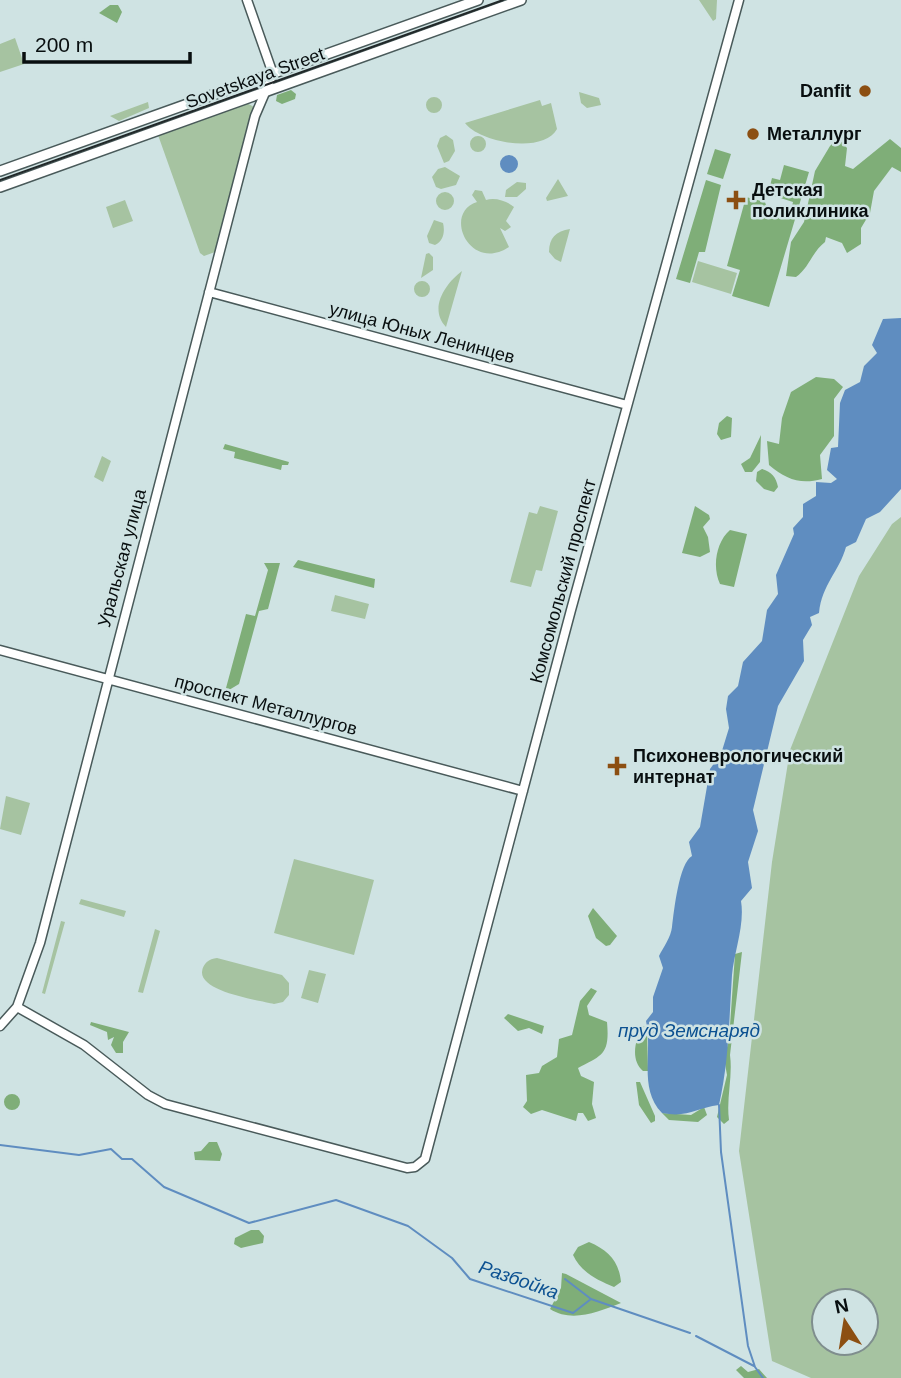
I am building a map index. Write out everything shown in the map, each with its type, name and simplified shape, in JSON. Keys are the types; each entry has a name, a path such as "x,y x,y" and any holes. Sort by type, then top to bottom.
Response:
{"main road":[{"name":"Sovetskaya Street","path":"0,171 478,0"},
{"name":"Sovetskaya Street","path":"0,187 521,0"}],"street":[{"path":"247,0 273,74"},
{"name":"Комсомольский проспект","path":"18,1007 84,1045 148,1095 165,1104 407,1168 415,1167 425,1159 627,405 739,0"},
{"name":"Уральская улица","path":"0,1026 18,1007 46,921 258,103 273,74"},
{"name":"улица Юных Ленинцев","path":"209,292 627,405"},
{"name":"проспект Металлургов","path":"0,650 523,791"}],"green space":[{"path":"699,0 717,0 716,19 713,21"},
{"path":"110,5 118,5 122,12 117,23 99,13"},
{"path":"15,38 24,64 0,72 0,44"},
{"path":"291,90 296,94 295,99 282,104 276,101 277,95"},
{"path":"579,92 599,98 601,105 587,108 581,103"},
{"path":"434,97 442,105 434,113 426,105"},
{"path":"540,100 542,106 551,103 557,129 550,137 539,141 512,143 497,140 484,136 465,123"},
{"path":"148,102 149,108 119,121 110,116"},
{"path":"245,102 254,107 215,252 204,256 200,253 158,135"},
{"path":"446,135 453,140 455,151 449,161 444,163 437,146 440,138"},
{"path":"478,136 486,144 478,152 470,144"},
{"path":"838,138 847,148 845,166 853,169 890,139 901,148 901,172 892,167 874,191 870,213 861,228 861,244 847,253 842,243 826,237 825,242 796,277 786,276 791,242 804,222 815,171"},
{"path":"715,149 731,154 723,179 707,174"},
{"path":"784,165 809,172 769,307 732,296 740,270 727,266 746,197 765,202 767,208 790,215 793,202 768,194 772,178 780,180"},
{"path":"445,167 460,176 456,185 441,189 436,187 432,177 438,169"},
{"path":"558,179 568,196 547,201 546,198"},
{"path":"706,180 721,185 705,252 699,252 690,283 676,279"},
{"path":"517,182 526,183 526,189 517,197 505,197 506,190"},
{"path":"475,190 482,191 486,200 501,200 514,207 506,221 511,227 505,231 500,228 509,247 495,253 483,252 473,247 465,238 461,228 462,217 467,208 477,202 472,195"},
{"path":"445,192 451,195 454,201 451,207 445,210 439,207 436,201 439,195"},
{"path":"125,200 133,221 113,228 106,207"},
{"path":"434,220 443,223 444,229 442,238 435,245 429,243 427,236"},
{"path":"570,229 561,262 549,252 550,243 557,233"},
{"path":"429,253 433,257 433,270 421,278 426,254"},
{"path":"698,261 737,273 731,294 692,282"},
{"path":"462,271 446,327 439,312 441,296 450,282"},
{"path":"422,281 430,289 422,297 414,289"},
{"path":"816,377 834,379 843,387 834,399 834,436 820,455 822,479 800,481 781,474 769,465 767,441 779,444 782,418 791,392"},
{"path":"727,416 732,418 731,437 721,440 717,434 719,423"},
{"path":"761,435 760,462 752,472 745,472 741,464 750,458"},
{"path":"225,444 289,462 288,465 282,465 281,470 234,458 235,452 223,449"},
{"path":"102,456 111,461 103,482 94,477"},
{"path":"762,469 775,478 778,487 774,492 764,489 756,481 757,472"},
{"path":"540,506 558,511 542,571 536,570 531,587 510,582 529,512 537,514"},
{"path":"695,506 709,515 710,519 703,527 708,537 710,552 700,557 682,553"},
{"path":"901,517 901,1378 811,1378 772,1361 739,1151 772,862 790,750 859,576 892,524"},
{"path":"730,530 747,534 734,587 720,584 716,570 721,541"},
{"path":"298,560 375,579 374,588 293,567"},
{"path":"264,563 280,563 268,609 259,611 239,684 229,690 226,688 246,614 255,616 268,570"},
{"path":"335,595 369,604 365,619 331,611"},
{"path":"6,796 30,803 21,835 0,829"},
{"path":"294,859 374,880 354,955 274,933"},
{"path":"81,899 126,911 124,917 79,904"},
{"path":"593,908 617,936 610,945 606,946 596,938 588,916"},
{"path":"61,921 65,922 45,994 42,993"},
{"path":"155,929 160,931 143,993 138,992"},
{"path":"742,952 730,1055 729,1120 724,1124 717,1117 727,1075 724,1058 729,1040 735,954"},
{"path":"217,958 282,975 289,983 289,995 283,1002 274,1004 220,990 204,979 202,972 207,962"},
{"path":"309,970 326,974 318,1003 301,998"},
{"path":"591,988 597,991 587,1006 589,1015 607,1022 607,1041 599,1056 578,1068 581,1076 594,1082 592,1104 596,1118 588,1121 583,1113 578,1113 576,1121 542,1110 531,1114 523,1107 527,1101 526,1075 539,1073 542,1066 557,1057 559,1039 572,1035 580,1001"},
{"path":"508,1014 544,1026 542,1034 529,1028 518,1031 504,1018"},
{"path":"91,1022 129,1032 123,1042 123,1053 116,1053 111,1045 114,1037 108,1040 107,1032 90,1025"},
{"path":"643,1026 647,1028 648,1071 643,1071 635,1055 636,1043"},
{"path":"636,1082 640,1082 655,1116 655,1121 651,1123 639,1105"},
{"path":"12,1094 20,1102 12,1110 4,1102"},
{"path":"704,1107 707,1115 698,1122 669,1120 662,1113 691,1115"},
{"path":"209,1142 217,1142 222,1154 220,1161 195,1160 194,1152 201,1151"},
{"path":"251,1230 259,1230 264,1236 263,1243 241,1248 234,1244 235,1238"},
{"path":"589,1242 602,1249 615,1262 621,1282 614,1287 590,1275 573,1255 578,1247"},
{"path":"562,1273 621,1303 594,1313 576,1316 550,1309 561,1288"},
{"path":"741,1366 748,1372 759,1369 767,1378 744,1378 736,1370"}],"water":[{"path":"509,155 515,158 518,164 515,170 509,173 503,170 500,164 503,158"},
{"name":"пруд Земснаряд","path":"901,318 901,489 880,512 866,519 856,542 846,547 827,586 819,613 810,617 812,625 803,640 804,661 778,706 753,810 758,831 748,862 752,888 741,901 742,919 732,975 727,1056 719,1105 685,1113 662,1113 650,1093 646,1021 653,1012 653,997 663,968 659,956 671,931 680,877 687,860 692,856 689,842 700,827 710,769 721,754 729,728 726,709 728,696 738,686 743,662 762,641 767,610 778,594 776,575 794,534 793,528 803,517 803,504 816,496 816,482 831,483 837,479 827,470 831,448 838,447 840,403 845,390 860,382 864,366 877,353 872,345 883,319"}],"waterway":[{"path":"719,1105 721,1152 748,1346 755,1367 763,1378"},
{"name":"Разбойка","path":"0,1145 79,1155 111,1149 122,1159 132,1159 164,1187 249,1223 336,1200 408,1226 452,1258 470,1279 573,1313 591,1299 690,1333"},
{"path":"565,1279 591,1299"},
{"name":"Разбойка","path":"696,1336 754,1366"}],"tram line":[{"path":"0,180 503,0"}],"place":[{"name":"Danfit","path":"865,91"},
{"name":"Металлург","path":"753,134"},
{"name":"Детская поликлиника","path":"736,200"},
{"name":"Психоневрологический интернат","path":"617,766"}]}
